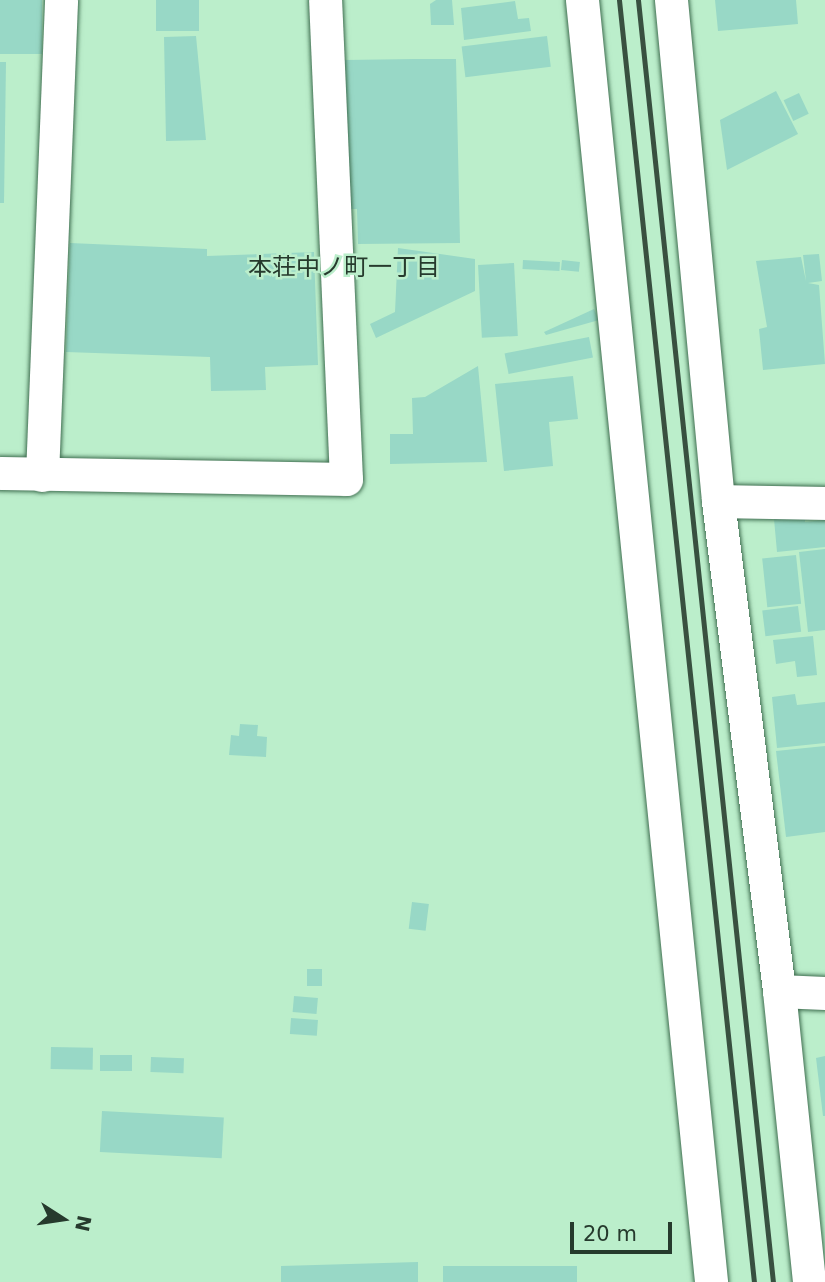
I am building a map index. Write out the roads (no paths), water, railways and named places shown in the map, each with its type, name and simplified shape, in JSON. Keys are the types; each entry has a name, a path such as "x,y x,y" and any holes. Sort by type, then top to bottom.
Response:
{"street":[{"path":"42,475 61,0"},
{"path":"0,473 346,479 325,0"},
{"path":"582,0 711,1282"},
{"path":"671,0 719,500 779,992 809,1282"},
{"path":"719,500 825,503"},
{"path":"779,992 825,993"}],"railway":[{"path":"619,0 754,1282"},
{"path":"638,0 773,1282"}],"district":[{"name":"本荘中ノ町一丁目","path":"344,268"}]}
